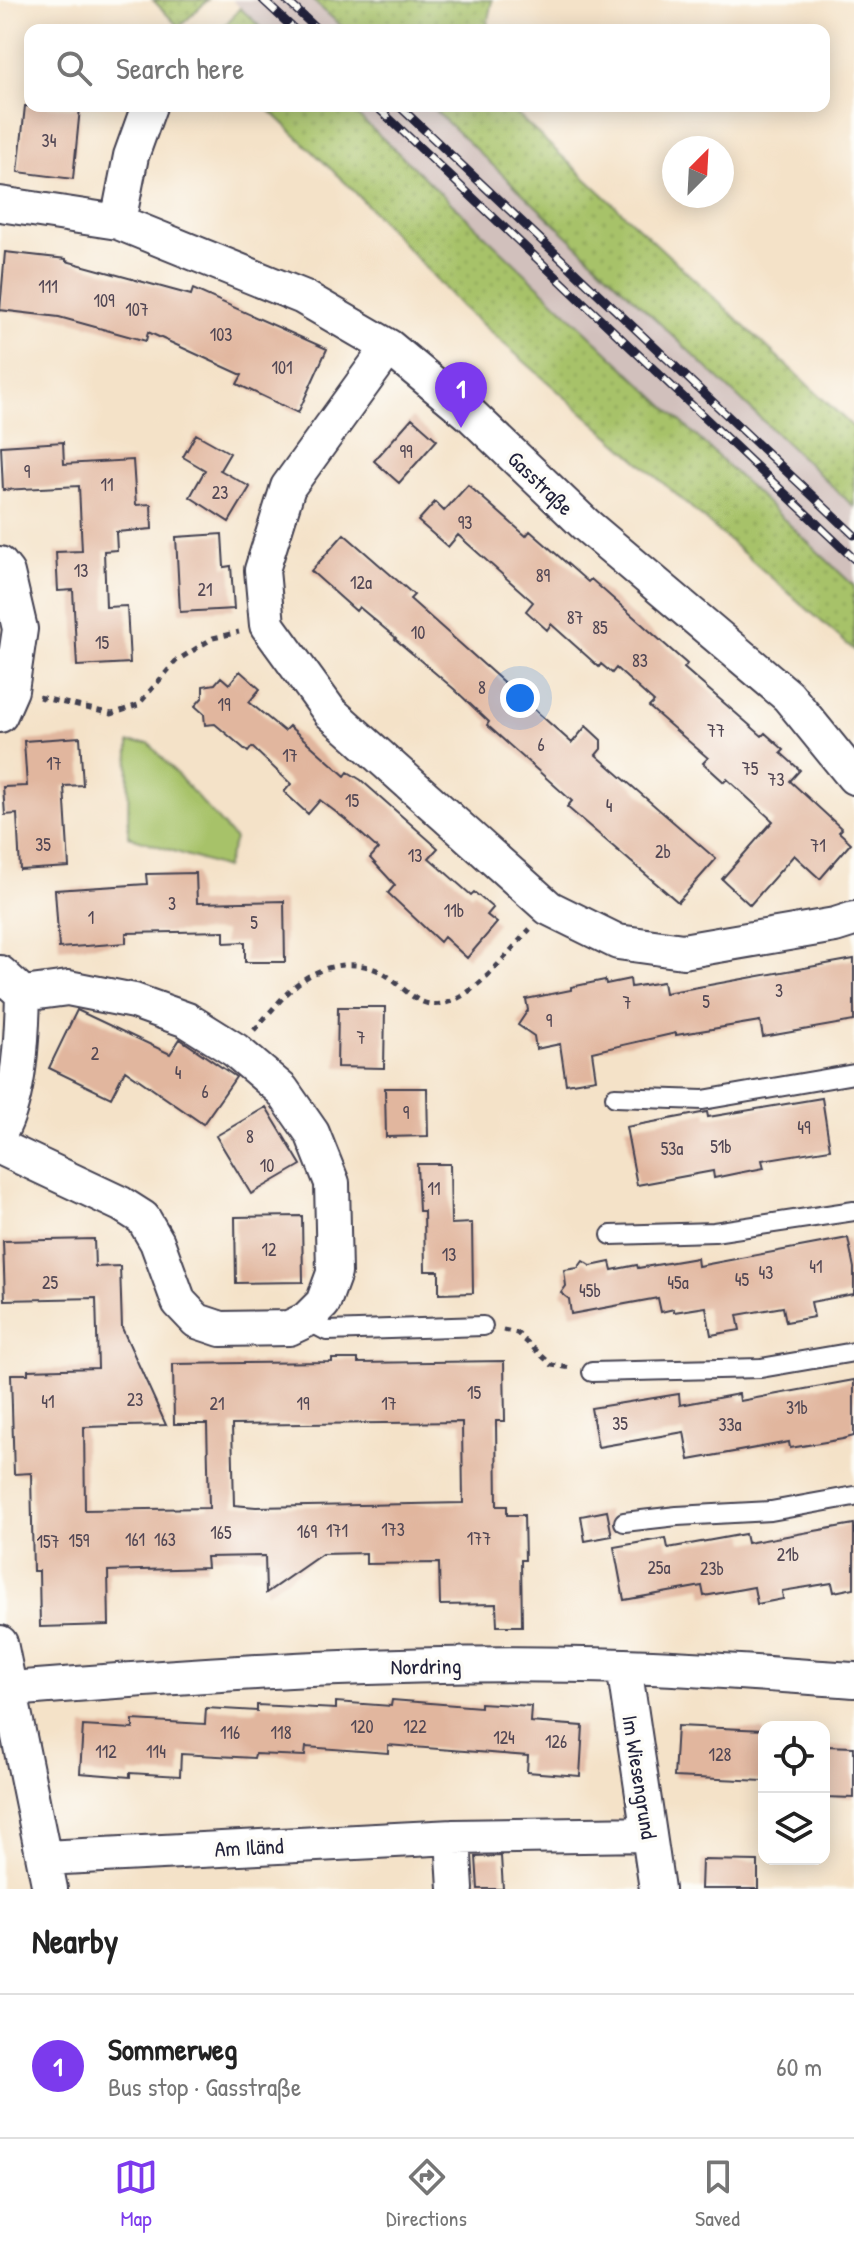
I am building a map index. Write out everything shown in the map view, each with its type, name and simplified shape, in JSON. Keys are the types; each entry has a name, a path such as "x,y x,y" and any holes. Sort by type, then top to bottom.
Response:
{"street":[{"path":"118,222 131,156 147,112"},
{"name":"Gasstraße","path":"0,204 118,222 303,297 389,347 471,415 586,525 788,696 854,777"},
{"path":"389,347 288,487 262,570 267,625 330,712 549,908 618,942 683,951 835,925 854,919"},
{"path":"0,564 7,573 20,629 6,702"},
{"path":"0,1132 9,1116 22,1030 12,983 68,988 134,1001 187,1020 235,1050 282,1090 312,1133 332,1183 334,1273 323,1303 306,1320 289,1328 221,1329 197,1321 179,1302 157,1242 143,1218 121,1204 0,1147"},
{"name":"Am Iländ","path":"0,1643 5,1691 47,1873 453,1837 649,1834"},
{"name":"Nordring","path":"5,1691 192,1675 408,1665 624,1666 854,1680"},
{"name":"Im Wiesengrund","path":"624,1666 657,1889"},
{"path":"453,1837 456,1889"}],"lane":[{"path":"615,1097 703,1100 854,1074"},
{"path":"611,1235 714,1232 854,1211"},
{"path":"306,1320 327,1331 483,1326"},
{"path":"592,1372 761,1368 854,1352"},
{"path":"624,1522 771,1511 854,1496"}],"path":[{"path":"6,702 112,714 138,705 176,661 213,638 267,625"},
{"path":"235,1050 297,984 328,966 358,964 383,973 425,1005 447,1004 468,994 549,908"},
{"path":"483,1326 517,1333 552,1365 592,1372"}],"shaded area":[{"path":"232,0 312,0 339,24 258,24"},
{"path":"353,112 436,112 854,507 854,586"}],"green space":[{"path":"153,0 208,0 182,24 176,24"},
{"path":"312,0 492,0 487,24 339,24"},
{"path":"240,8 257,24 226,24"},
{"path":"271,112 354,112 390,145 854,586 854,650 462,307 352,189"},
{"path":"436,112 514,112 854,428 854,507"},
{"path":"129,743 149,743 235,839 225,868 128,836"}],"building":[{"path":"24,112 80,112 73,179 18,172"},
{"path":"5,252 66,259 191,295 193,289 327,349 298,413 237,384 242,375 148,332 146,341 59,317 0,310"},
{"path":"412,418 437,440 399,483 374,461"},
{"path":"196,434 230,453 220,470 250,487 229,522 190,497 205,470 183,457"},
{"path":"63,442 64,464 133,460 136,505 151,504 152,529 116,532 117,550 104,551 106,607 127,606 130,663 77,666 73,590 58,591 56,552 82,551 79,486 3,490 1,446"},
{"path":"468,485 526,536 530,531 588,582 591,579 687,664 684,668 762,736 765,733 784,750 781,753 800,770 790,781 842,829 839,832 851,843 820,879 794,855 750,905 722,879 773,821 727,779 724,782 703,763 708,758 649,707 654,702 616,668 612,673 601,664 599,667 551,624 547,630 526,611 533,602 458,535 448,547 418,521 435,502 444,511"},
{"path":"222,534 224,567 231,566 234,609 180,612 176,537"},
{"path":"344,534 414,595 410,599 572,743 586,726 601,740 601,749 596,755 716,859 678,902 567,807 572,801 487,725 489,722 454,689 359,607 356,611 311,571"},
{"path":"240,671 260,689 249,702 284,731 289,726 345,776 348,772 361,780 438,848 429,858 471,895 474,892 493,908 487,915 497,923 467,958 444,937 440,942 388,893 395,885 370,858 378,849 345,819 320,800 308,814 284,792 291,784 252,747 248,752 215,724 205,725 204,714 195,706 203,697 203,686 215,684 221,677 229,684"},
{"path":"80,737 83,785 64,786 69,867 20,870 17,814 5,815 3,787 27,786 24,741"},
{"path":"196,873 197,903 284,901 285,962 245,962 245,942 224,943 224,931 126,933 126,943 59,948 55,890 147,884 146,874"},
{"path":"854,959 854,1021 763,1037 760,1021 676,1033 592,1052 596,1079 566,1084 560,1044 536,1049 534,1036 518,1025 528,1010 526,999 605,980 606,984 630,979 631,987 663,982 665,993"},
{"path":"338,1007 385,1007 384,1068 337,1067"},
{"path":"77,1010 170,1054 180,1039 236,1077 203,1124 125,1070 111,1098 49,1068"},
{"path":"385,1088 427,1088 428,1136 386,1137"},
{"path":"822,1098 830,1149 762,1160 764,1168 714,1178 713,1171 637,1185 626,1127 707,1112 708,1117"},
{"path":"266,1107 301,1165 251,1194 216,1136"},
{"path":"417,1164 450,1164 451,1224 472,1223 473,1293 439,1294 439,1271 425,1271 424,1211 419,1211"},
{"path":"302,1216 303,1282 236,1283 235,1217"},
{"path":"848,1238 854,1268 854,1294 811,1302 814,1317 786,1322 783,1307 737,1315 740,1330 711,1335 706,1307 661,1312 658,1298 571,1314 569,1299 561,1293 566,1286 564,1270 578,1268 583,1261 591,1266 610,1262 612,1270 697,1258 698,1266"},
{"path":"94,1239 95,1267 120,1266 122,1328 166,1425 84,1427 85,1510 209,1508 207,1424 174,1424 173,1364 332,1362 332,1359 358,1359 358,1363 504,1361 505,1421 496,1421 497,1506 507,1506 507,1515 524,1515 522,1626 497,1626 496,1604 440,1605 439,1563 366,1564 366,1553 322,1554 266,1593 265,1556 206,1557 207,1568 108,1571 109,1625 40,1627 39,1571 33,1571 31,1473 14,1474 11,1374 28,1374 28,1370 98,1368 96,1298 5,1300 3,1241","holes":["462,1422 463,1503 234,1505 232,1425"]},
{"path":"854,1380 854,1436 843,1439 790,1448 789,1442 689,1460 684,1432 598,1447 591,1408 679,1394 680,1405 739,1394 740,1401"},
{"path":"607,1511 612,1536 585,1541 581,1516"},
{"path":"854,1524 854,1588 834,1592 832,1583 782,1591 783,1599 757,1604 754,1587 704,1596 702,1586 624,1600 614,1547 666,1538 668,1548 745,1534 747,1543"},
{"path":"392,1700 480,1707 480,1703 531,1706 530,1722 583,1726 580,1776 527,1772 528,1756 388,1745 388,1753 306,1747 305,1756 255,1754 254,1758 181,1754 180,1776 130,1773 130,1777 80,1773 83,1726 133,1729 133,1720 205,1724 206,1708 257,1711 257,1705 336,1709 336,1702 391,1706"},
{"path":"677,1726 758,1730 758,1781 674,1777"},
{"path":"830,1746 854,1747 854,1798 830,1797"},
{"path":"501,1856 503,1889 478,1889 476,1857"},
{"path":"702,1860 758,1861 758,1889 701,1889"}],"railway":[{"path":"263,0 289,24"},
{"path":"286,0 312,24"},
{"path":"382,112 854,559"},
{"path":"405,112 854,535"}],"place":[{"name":"Sommerweg","path":"461,428"}]}
